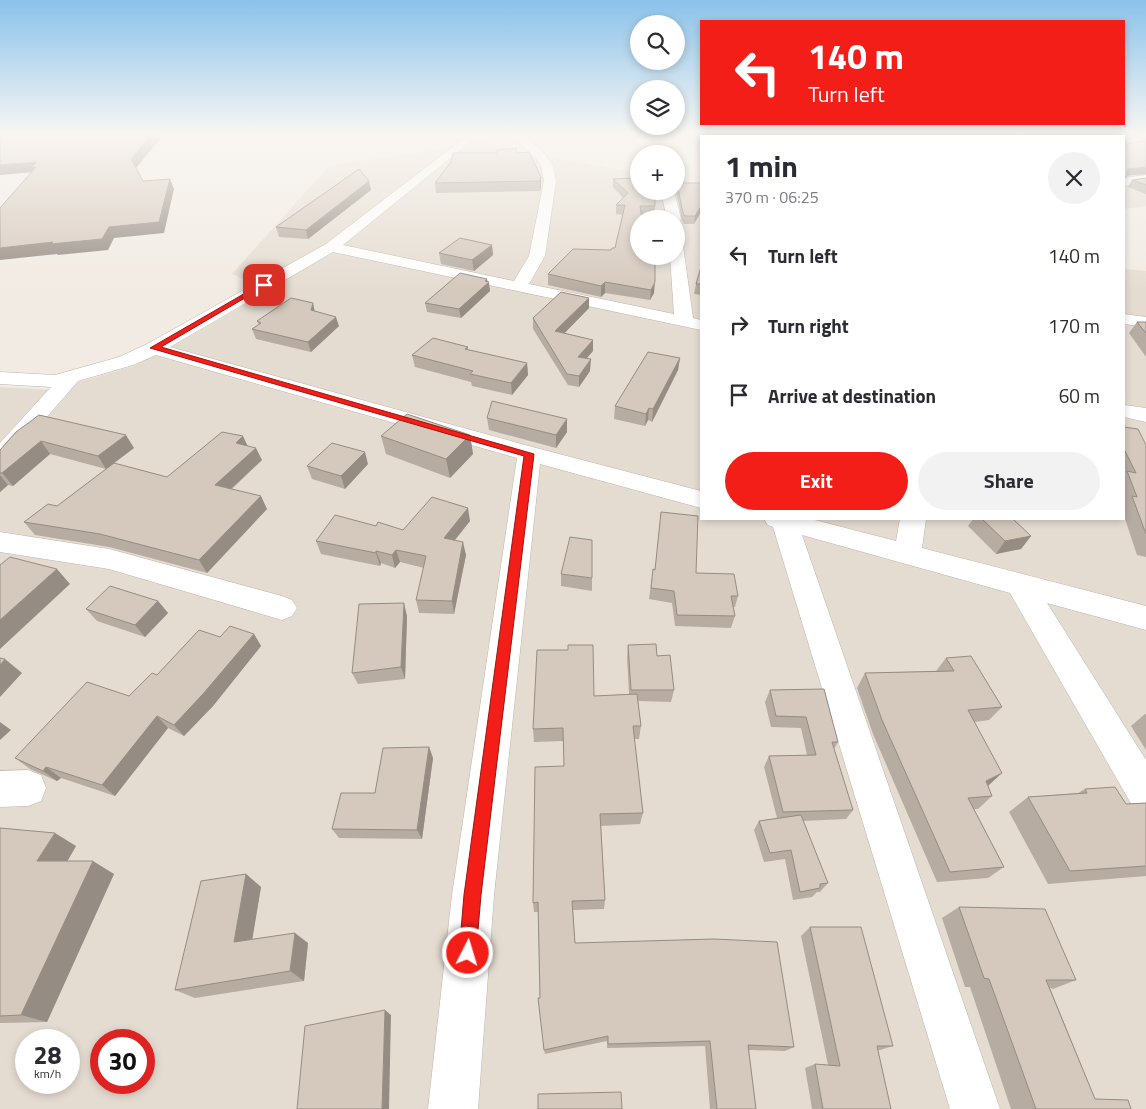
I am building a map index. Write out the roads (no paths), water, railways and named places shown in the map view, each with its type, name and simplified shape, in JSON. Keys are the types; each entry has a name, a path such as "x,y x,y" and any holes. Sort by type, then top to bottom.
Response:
{"street":[{"path":"0,378 56,381 126,360 154,348 331,247 408,187"},
{"path":"519,286 537,256 549,187"},
{"path":"331,247 700,325"},
{"path":"679,265 684,321"},
{"path":"1125,318 1146,322"},
{"path":"154,348 529,454 700,499"},
{"path":"0,457 28,428 71,377"},
{"path":"1125,411 1146,415"},
{"path":"453,1109 473,895 529,454"},
{"path":"780,520 1146,618"},
{"path":"780,520 975,1109"},
{"path":"907,553 913,520"},
{"path":"0,542 109,559 282,608"},
{"path":"1020,584 1146,794"}]}
